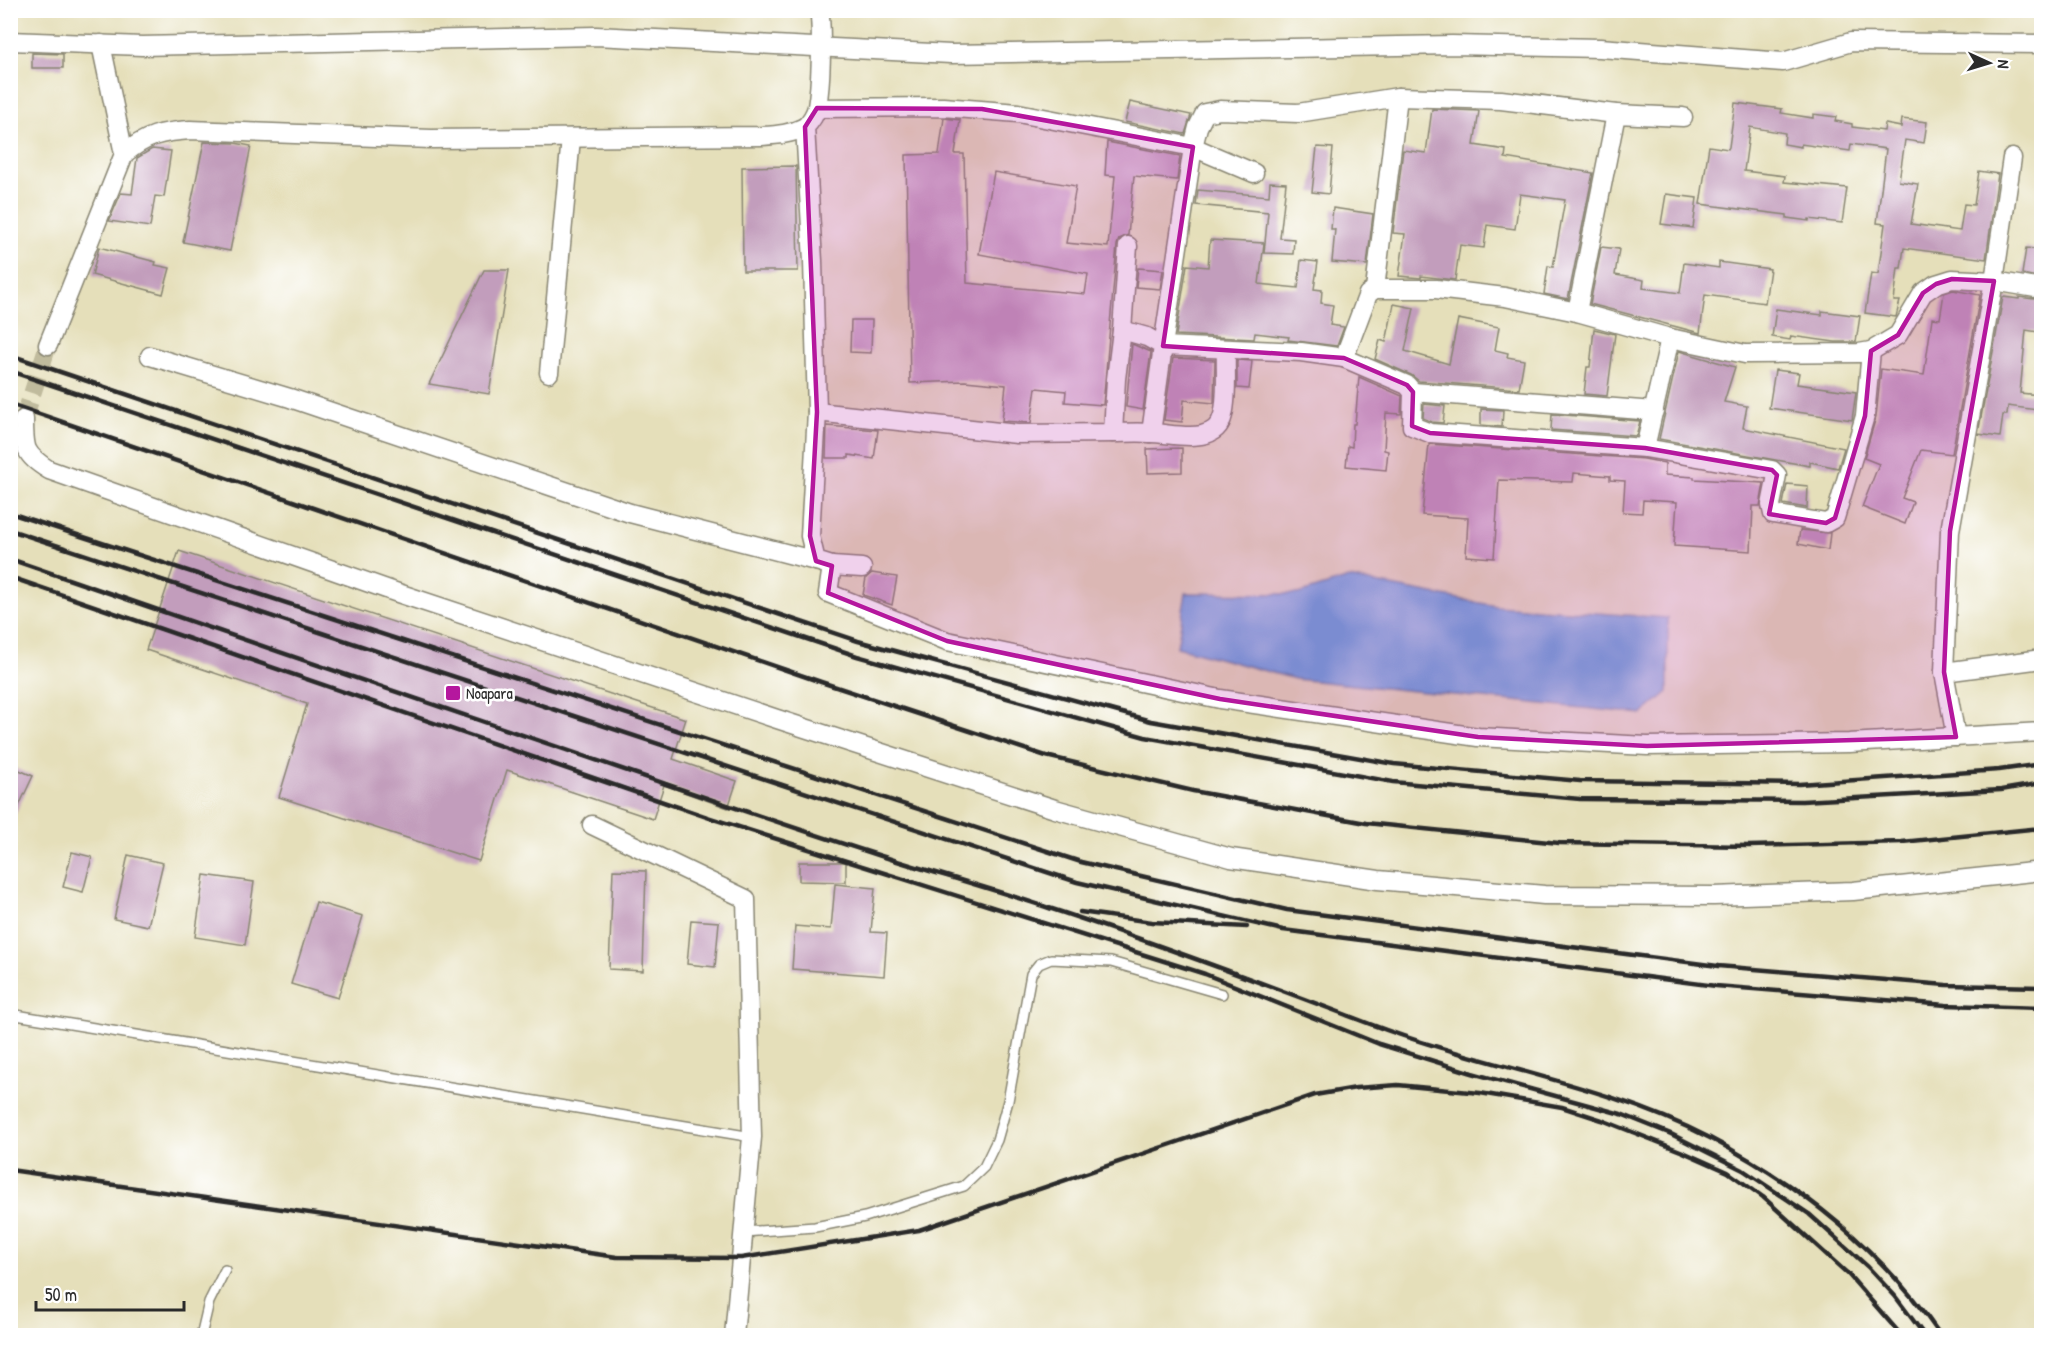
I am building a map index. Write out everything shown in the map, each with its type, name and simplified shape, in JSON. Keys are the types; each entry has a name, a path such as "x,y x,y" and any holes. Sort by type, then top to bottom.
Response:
{"street":[{"path":"48,345 124,154 139,141 161,132 190,130 431,140 762,136 794,133 805,127 817,108 821,47 820,16"},
{"path":"10,40 142,46 596,36 951,54 1463,45 1600,48 1783,62 1851,42 2042,44"},
{"path":"100,44 124,154"},
{"path":"1375,290 1398,97"},
{"path":"1151,432 1193,147 1204,113 1220,110 1298,113 1398,97 1502,100 1616,114 1683,117"},
{"path":"817,108 943,106 982,109 1074,123 1193,147 1254,173"},
{"path":"1577,312 1616,114"},
{"path":"805,127 813,261 817,412 810,536 824,563 828,593 947,641 1231,701 1478,737 1636,745 1849,743 2042,732"},
{"path":"549,373 571,138"},
{"path":"1956,737 1944,672 1950,531 1994,281 2012,158"},
{"path":"1113,433 1128,246"},
{"path":"1344,358 1368,294 1375,290 1436,289 1505,297 1577,312 1670,338 1745,354 1847,354 1871,351 1898,336 1923,293 1936,284 1952,279 1994,281 2042,289"},
{"path":"1122,330 1148,337 1163,346 1301,352 1344,358 1407,385 1413,392 1412,426 1430,433 1645,448 1772,470 1777,475 1771,505 1773,514 1826,523 1835,518 1865,416 1871,351"},
{"path":"1645,448 1670,338"},
{"path":"817,412 1017,434 1151,432 1193,436 1208,434 1215,430 1224,414 1226,350"},
{"path":"150,356 290,398 630,513 824,563 862,568"},
{"path":"1413,392 1654,411"},
{"path":"24,419 24,442 27,453 49,470 395,592 777,719 1055,810 1231,858 1378,880 1544,895 1714,897 1841,891 2042,871"},
{"path":"1944,672 2042,659"},
{"path":"592,825 746,899 753,1137 734,1335"}],"lane":[{"path":"744,1232 815,1227 865,1217 963,1186 984,1167 997,1140 1008,1101 1031,974 1040,964 1051,959 1111,962 1222,994"},
{"path":"10,1014 753,1137"},
{"path":"201,1335 209,1302 225,1270"}],"highlighted area":[{"path":"817,108 982,109 1193,147 1163,346 1344,358 1407,385 1413,392 1412,426 1430,433 1645,448 1772,470 1777,475 1769,514 1826,523 1835,518 1865,416 1871,351 1898,335 1923,293 1936,284 1952,279 1994,281 1950,531 1944,672 1956,737 1647,746 1478,737 1220,699 947,641 828,593 832,566 816,561 810,536 817,412 805,127"}],"water":[{"path":"1349,578 1496,606 1668,618 1668,692 1642,714 1295,679 1177,647 1186,593 1298,594"}],"building":[{"path":"32,53 63,54 63,68 32,68"},
{"path":"1130,102 1191,115 1185,134 1125,122"},
{"path":"1735,103 1782,109 1781,113 1813,118 1813,114 1836,117 1835,121 1852,124 1852,127 1884,131 1885,124 1901,127 1902,119 1927,122 1924,143 1905,140 1899,181 1918,184 1911,224 1960,231 1964,204 1974,205 1979,171 1998,174 1986,259 1904,248 1901,268 1898,268 1894,301 1900,301 1896,317 1865,313 1871,273 1878,274 1885,224 1877,223 1886,149 1851,144 1850,151 1801,144 1801,147 1784,144 1785,133 1750,127 1744,171 1785,176 1784,182 1847,188 1842,223 1809,219 1809,221 1787,218 1787,215 1700,204 1709,146 1728,149"},
{"path":"1432,109 1479,111 1474,145 1506,150 1505,158 1593,173 1568,299 1544,294 1548,266 1553,267 1565,200 1520,194 1515,229 1487,225 1484,248 1460,245 1455,280 1399,276 1405,234 1393,233 1403,150 1426,153"},
{"path":"944,118 960,120 955,154 964,154 967,283 1085,294 1088,274 979,254 994,172 1076,186 1066,243 1108,247 1115,176 1105,175 1107,142 1180,156 1177,180 1134,176 1128,235 1119,239 1117,245 1103,405 1065,402 1066,391 1036,388 1031,423 1002,421 1006,385 965,381 910,383 906,155 939,154"},
{"path":"204,142 251,146 230,251 183,242"},
{"path":"1317,147 1333,148 1329,194 1312,192"},
{"path":"152,149 171,151 164,197 155,196 150,227 109,221 121,193 132,194 137,158"},
{"path":"796,166 798,271 743,271 742,167"},
{"path":"1270,182 1286,183 1280,238 1294,239 1293,254 1264,253 1268,212 1196,205 1198,190 1269,196"},
{"path":"1666,194 1697,198 1693,228 1661,224"},
{"path":"1333,208 1373,214 1367,265 1332,262 1335,229 1331,229"},
{"path":"1210,240 1264,243 1259,284 1298,288 1301,260 1318,262 1314,289 1322,290 1321,303 1333,305 1330,325 1344,327 1337,346 1255,333 1254,339 1176,335 1187,265 1208,267"},
{"path":"99,247 170,268 163,294 92,275"},
{"path":"1601,247 1619,249 1615,275 1644,280 1643,288 1680,293 1684,263 1719,268 1719,262 1770,269 1765,303 1705,295 1700,333 1590,304"},
{"path":"2026,248 2042,250 2042,278 2022,274"},
{"path":"1138,268 1163,270 1160,289 1136,287"},
{"path":"484,270 509,270 489,394 429,384"},
{"path":"1953,290 1980,295 1952,454 1921,450 1902,498 1913,502 1905,524 1862,507 1879,464 1864,458 1876,417 1881,369 1924,375 1932,318 1940,319 1944,293"},
{"path":"2003,297 2042,300 2042,308 2038,332 2026,330 2020,393 2039,395 2037,410 2008,406 2007,415 2003,415 2000,437 1978,434"},
{"path":"1394,304 1414,308 1405,351 1449,364 1458,319 1499,327 1495,350 1508,353 1507,357 1524,360 1519,389 1419,381 1375,359 1380,340 1386,342"},
{"path":"1776,309 1822,315 1822,311 1860,316 1856,342 1835,342 1791,336 1790,340 1772,337"},
{"path":"851,320 872,320 871,353 850,352"},
{"path":"1594,329 1615,334 1607,396 1584,394 1587,367 1590,367"},
{"path":"1132,344 1151,352 1143,410 1126,407"},
{"path":"1679,351 1735,367 1724,402 1747,406 1743,428 1844,448 1838,468 1810,462 1810,466 1659,439"},
{"path":"1173,358 1215,360 1214,403 1184,400 1182,422 1164,420"},
{"path":"1237,360 1252,361 1249,389 1237,388"},
{"path":"1775,370 1799,373 1797,384 1856,392 1852,420 1769,408"},
{"path":"1359,377 1402,396 1401,414 1386,413 1384,450 1388,451 1386,470 1346,466 1348,446 1352,447"},
{"path":"1424,404 1445,406 1443,423 1423,418"},
{"path":"1481,409 1503,410 1502,427 1481,425"},
{"path":"1552,414 1640,421 1636,436 1551,430"},
{"path":"827,426 878,430 874,459 849,455 849,458 826,458"},
{"path":"1429,444 1644,459 1665,463 1665,475 1764,483 1760,506 1753,506 1751,551 1674,546 1677,502 1643,500 1642,513 1623,512 1625,481 1610,480 1610,476 1574,473 1573,482 1499,480 1494,558 1466,556 1468,518 1422,515"},
{"path":"1182,448 1182,472 1148,473 1147,449"},
{"path":"1787,484 1808,486 1807,508 1783,504"},
{"path":"1800,530 1830,533 1828,550 1798,544"},
{"name":"Noapara","path":"179,551 686,719 673,759 737,781 728,808 664,785 653,819 507,770 479,861 279,797 307,704 146,650"},
{"path":"872,573 897,577 892,605 863,595 866,578"},
{"path":"10,766 33,776 10,825"},
{"path":"72,852 92,857 83,892 63,887"},
{"path":"128,855 163,863 148,926 114,919"},
{"path":"799,862 846,862 846,882 799,881"},
{"path":"613,870 646,871 643,971 609,969"},
{"path":"204,875 254,882 245,945 195,937"},
{"path":"835,884 875,888 871,932 887,933 884,976 792,969 795,926 831,929"},
{"path":"316,902 363,916 338,998 291,984"},
{"path":"691,920 719,922 715,967 687,964"}],"tunnel":[{"path":"24,419 48,345"}],"railway":[{"path":"10,355 858,641 1151,721 1394,764 1580,781 1799,784 1999,770 2042,764"},
{"path":"10,371 857,656 1145,737 1393,782 1580,799 1802,801 2001,790 2042,783"},
{"path":"10,404 821,682 1046,756 1193,791 1366,823 1559,843 1749,846 1902,842 2042,828"},
{"path":"10,513 1081,862 1287,910 1718,966 1946,985 2042,987"},
{"path":"10,530 1077,882 1283,930 1716,986 1946,1005 2042,1008"},
{"path":"10,559 786,825 1092,922 1412,1039 1585,1089 1670,1119 1710,1138 1777,1177 1838,1223 1893,1276 1941,1336"},
{"path":"10,577 707,817 1205,974 1379,1044 1472,1073 1621,1114 1671,1134 1743,1170 1809,1214 1868,1267 1895,1296 1925,1336"},
{"path":"1080,912 1152,922 1247,927"},
{"path":"10,1170 617,1257 741,1258 919,1230 1315,1095 1356,1088 1398,1085 1480,1093 1562,1107 1602,1120 1728,1172 1763,1197 1848,1274 1902,1336"}],"place":[{"name":"Noapara","path":"453,693"}]}
